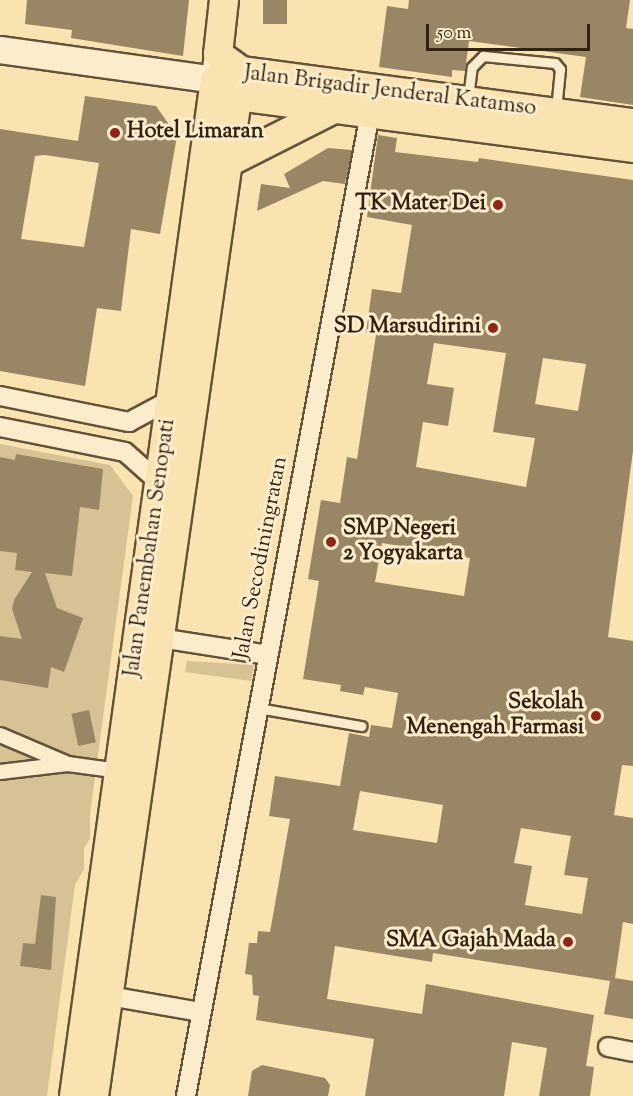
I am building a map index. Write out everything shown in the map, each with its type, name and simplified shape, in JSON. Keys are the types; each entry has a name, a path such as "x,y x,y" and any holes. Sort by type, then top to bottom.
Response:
{"main road":[{"name":"Jalan Panembahan Senopati","path":"74,1096 172,399 224,0"},
{"path":"0,50 216,67"},
{"name":"Jalan Brigadir Jenderal Katamso","path":"216,67 240,84 334,109 633,148"},
{"name":"Jalan Panembahan Senopati","path":"94,1096 240,84"},
{"name":"Jalan Brigadir Jenderal Katamso","path":"240,84 468,101 633,123"},
{"path":"229,162 334,109"}],"street":[{"name":"Jalan Secodiningratan","path":"186,1096 370,114"},
{"path":"0,396 129,422 172,399"},
{"path":"124,452 129,422"},
{"path":"0,427 124,452 160,483"},
{"path":"160,638 268,655"},
{"path":"0,735 68,764"},
{"path":"0,772 68,764 119,771"},
{"path":"109,996 201,1012"},
{"path":"608,1047 633,1052"}],"lane":[{"path":"468,101 476,59 483,56 555,63 560,69 556,112"},
{"path":"258,708 361,726"}],"shaded area":[{"path":"0,444 110,465 133,496 90,814 90,839 84,848 84,869 75,885 47,1096 0,1096"},
{"path":"187,661 254,665 251,681 185,672"}],"building":[{"path":"27,0 189,0 183,56 71,38 72,30 25,24"},
{"path":"263,0 287,0 287,24 263,24"},
{"path":"409,0 630,0 626,28 633,29 633,105 580,97 586,57 469,41 465,71 452,70 452,77 379,67 387,6 408,9"},
{"path":"85,96 156,106 177,136 160,234 131,229 121,311 97,308 85,386 0,371 0,129 78,141","holes":["45,155 99,163 84,247 21,239 35,156"]},
{"path":"378,135 397,138 395,152 478,162 479,158 633,180 633,451 608,637 633,641 633,766 622,765 614,815 633,818 633,924 623,922 615,978 633,981 633,1019 604,1014 610,981 433,953 432,962 335,946 327,999 422,1014 426,984 594,1015 586,1066 594,1067 590,1096 539,1096 547,1048 512,1042 504,1096 365,1096 374,1039 256,1020 259,996 253,995 252,975 245,974 249,943 257,943 258,931 270,932 290,819 269,816 275,776 340,786 349,733 369,737 371,725 392,728 398,693 365,687 363,695 340,691 341,685 303,679 319,581 308,579 321,500 340,503 347,457 357,459 376,335 366,333 372,289 401,293 412,225 367,217","holes":["434,343 506,353 493,432 535,438 526,487 416,467 423,422 448,426 454,388 427,384","543,358 586,364 578,411 535,404","382,543 470,558 464,596 375,582","360,791 443,805 437,843 353,830","521,828 571,836 564,875 588,878 582,914 525,905 532,866 514,863"]},
{"path":"328,148 352,150 345,184 323,181 257,211 261,184 290,188 284,174"},
{"path":"16,454 103,469 99,510 80,507 72,576 45,573 57,608 83,618 64,672 51,667 48,688 0,680 0,636 22,639 12,609 14,600 32,572 15,570 17,553 0,551 0,457 15,460"},
{"path":"89,710 96,742 78,746 71,714"},
{"path":"41,895 56,897 51,970 20,966 23,943 35,944"},
{"path":"262,1065 325,1078 330,1085 328,1096 248,1096 252,1071"}],"place":[{"name":"Hotel Limaran","path":"115,133"},
{"name":"TK Mater Dei","path":"498,205"},
{"name":"SD Marsudirini","path":"493,328"},
{"name":"SMP Negeri 2 Yogyakarta","path":"331,542"},
{"name":"Sekolah Menengah Farmasi","path":"596,716"},
{"name":"SMA Gajah Mada","path":"568,942"}]}
